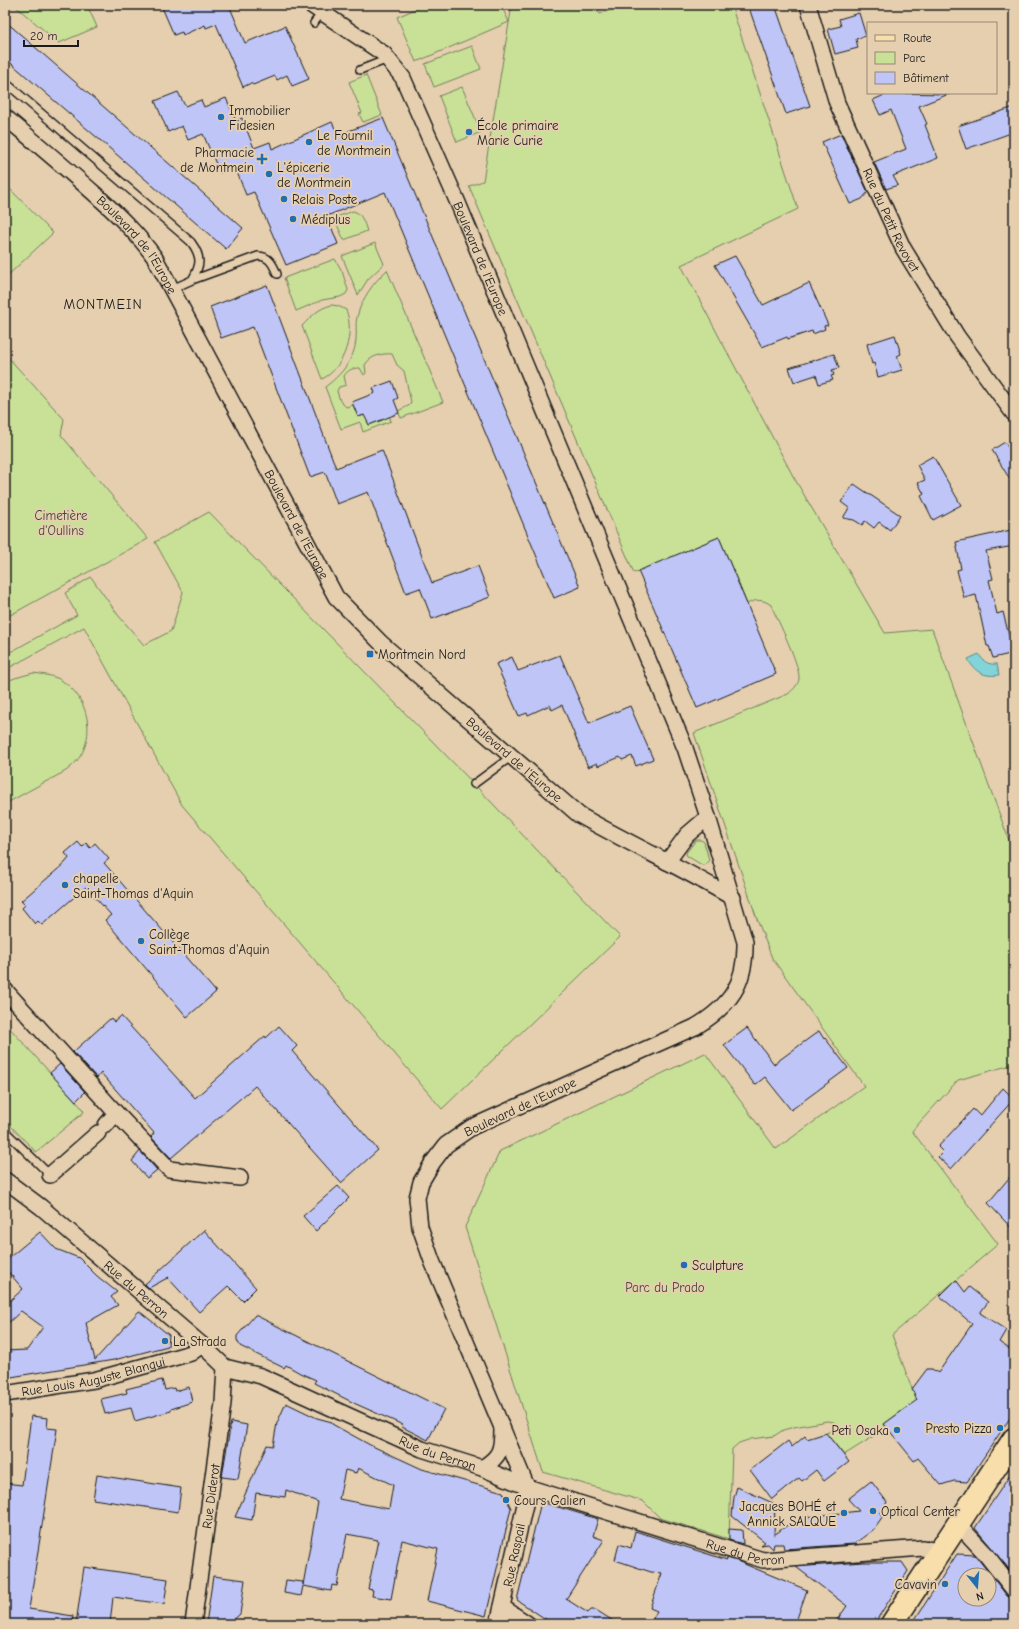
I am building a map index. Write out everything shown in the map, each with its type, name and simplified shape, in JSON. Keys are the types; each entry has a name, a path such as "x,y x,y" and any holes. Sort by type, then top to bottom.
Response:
{"main road":[{"path":"892,1624 1014,1438"}],"street":[{"name":"Rue du Petit Revoyet","path":"808,5 837,103 902,248 957,336 1014,414"},
{"name":"Boulevard de l'Europe","path":"316,13 384,54 403,78 458,203 685,748 708,817 745,942 745,962 739,982 735,991 723,1007 714,1015 695,1027 472,1127 446,1145 433,1162 421,1182 418,1198 420,1227 435,1268 527,1487"},
{"name":"Boulevard de l'Europe","path":"5,117 128,224 143,240 156,258 336,596 381,643 579,814 616,836 703,880 733,898"},
{"path":"667,862 687,836 708,817"},
{"path":"5,990 116,1113 169,1169 240,1178"},
{"path":"50,1175 102,1129 116,1113"},
{"name":"Rue du Perron","path":"5,1180 41,1207 202,1345 225,1367 261,1376 422,1448 482,1468 527,1487 763,1560 923,1548 940,1551"},
{"name":"Rue Louis Auguste Blanqui","path":"5,1394 94,1380 191,1353 202,1345"},
{"name":"Rue Diderot","path":"193,1624 223,1403 225,1367"},
{"name":"Boulevard de l'Europe","path":"482,1468 493,1461 499,1453 502,1443 502,1428"},
{"name":"Rue Raspail","path":"498,1624 526,1500 527,1487"},
{"path":"958,1524 984,1552 1014,1590"},
{"path":"502,1607 528,1624"}],"lane":[{"path":"360,70 388,59"},
{"path":"5,82 191,242 197,250 200,262 198,270 192,280"},
{"path":"172,289 192,280 258,256 264,256 270,260 277,274"},
{"path":"474,784 512,756"},
{"path":"5,1131 50,1175"}],"green space":[{"path":"14,5 87,5 97,27 59,43"},
{"path":"425,5 501,5 509,22 416,62 397,17"},
{"name":"Parc du Prado","path":"512,5 593,5 600,14 625,5 731,5 798,209 681,265 793,476 885,633 932,629 1010,843 1014,844 1014,1062 1011,1065 958,1080 912,1131 998,1244 892,1335 917,1402 884,1424 885,1426 871,1438 844,1455 826,1433 840,1428 834,1422 827,1421 783,1430 774,1436 751,1439 739,1443 732,1449 729,1539 660,1518 643,1501 543,1472 465,1227 500,1151 705,1053 776,1149 864,1086 772,958 757,919 694,733 792,691 799,679 796,663 788,642 771,605 759,600 747,604 719,537 634,573 469,186 483,181"},
{"path":"472,46 481,69 434,87 425,64"},
{"path":"366,75 382,115 363,122 359,114 362,113 349,82"},
{"path":"462,87 481,132 457,142 439,96"},
{"path":"5,184 53,233 5,278"},
{"path":"353,211 361,216 367,231 344,240 334,218"},
{"path":"375,243 384,264 368,279 358,295 342,256"},
{"path":"335,259 342,271 348,290 346,294 340,297 322,300 296,311 284,278"},
{"path":"387,270 443,402 401,418 398,411 410,405 411,402 404,371 397,365 392,354 380,355 373,357 367,362 365,365 366,373 364,375 360,368 349,371 344,376 346,385 339,387 337,391 340,401 346,407 353,405 358,417 366,415 369,425 383,420 382,416 388,413 391,421 363,432 360,422 341,429 325,387 342,372 350,360 355,346 356,320 359,310 365,297 377,280"},
{"path":"332,305 346,310 349,329 348,339 346,349 337,367 322,379 302,326 319,310"},
{"name":"Cimetière d'Oullins","path":"5,354 64,419 61,435 148,539 5,618"},
{"path":"209,512 474,784 620,937 442,1109 182,805 84,627 5,670 5,655 77,615 65,593 91,577 118,615 144,645 171,631 183,592 155,542"},
{"path":"33,673 57,678 68,685 77,695 83,706 87,719 88,731 86,744 80,756 67,770 5,804 5,682"},
{"path":"696,840 701,840 704,842 709,860 705,865 702,865 687,856 686,853"},
{"path":"7,1025 84,1112 36,1152 5,1120 5,1027"}],"water":[{"path":"979,654 986,662 997,664 999,675 985,675 974,668 968,659"}],"building":[{"path":"161,5 229,5 245,43 285,26 309,79 292,86 287,75 277,80 275,76 253,85 251,83 243,87 216,24 206,28 205,25 183,35 182,32 174,35"},
{"path":"748,5 775,5 810,106 786,114"},
{"path":"859,13 866,36 856,39 858,48 835,54 828,29 841,26 839,19"},
{"path":"5,21 243,228 226,249 5,58"},
{"path":"178,92 185,106 201,100 204,107 226,98 236,121 242,118 254,148 270,142 272,149 332,122 338,135 383,118 580,587 554,598 385,192 327,216 338,244 286,265 254,192 246,195 235,167 220,173 203,134 188,140 182,126 168,132 155,101"},
{"path":"887,94 949,94 919,106 927,124 925,125 938,158 893,176 898,185 886,189 874,162 906,149 891,110 880,115 873,100"},
{"path":"1014,107 1014,132 966,149 958,126"},
{"path":"841,134 868,192 862,199 850,204 822,142"},
{"path":"735,256 763,305 809,283 828,325 824,326 825,329 813,334 812,331 788,339 787,337 762,347 715,265"},
{"path":"267,285 336,468 382,450 432,583 478,566 490,597 432,619 420,588 406,593 368,492 337,504 325,472 310,477 253,327 221,338 210,307"},
{"path":"895,335 901,354 897,356 902,370 878,377 874,363 872,364 867,344"},
{"path":"834,354 839,368 832,370 834,375 831,376 833,380 819,384 816,375 794,382 789,368"},
{"path":"392,381 398,398 394,400 399,413 369,425 364,415 358,417 352,402 375,393 373,388"},
{"path":"1005,442 1014,458 1014,486 992,450"},
{"path":"933,456 961,505 933,520 921,496 924,494 918,483 925,480 917,465"},
{"path":"854,484 900,515 890,530 879,522 874,528 865,521 862,525 854,520 843,518 849,508 841,502"},
{"path":"1011,530 1014,546 986,551 993,579 989,580 997,614 1003,612 1010,640 1014,640 1014,653 993,658 989,646 987,646 976,595 964,598 957,570 961,569 956,542"},
{"path":"719,537 776,674 697,708 638,571"},
{"path":"560,655 589,723 630,706 653,759 636,766 632,756 622,760 620,757 598,766 597,763 588,767 562,705 552,710 550,705 528,715 527,713 519,716 496,664 512,657 518,671"},
{"path":"78,842 82,847 86,843 90,848 95,843 109,859 104,863 216,992 187,1017 105,920 111,915 86,887 42,925 38,921 35,924 22,908 25,905 21,901 65,863 69,858 65,853"},
{"path":"121,1016 195,1098 265,1036 266,1038 279,1026 297,1046 292,1051 378,1150 341,1183 255,1086 171,1158 151,1137 154,1133 101,1073 97,1078 73,1052 111,1018 114,1022"},
{"path":"747,1028 774,1064 819,1031 848,1068 791,1110 765,1077 755,1085 724,1045"},
{"path":"60,1064 85,1092 76,1101 50,1073"},
{"path":"1003,1088 1014,1099 951,1169 938,1157 943,1152 938,1147 973,1109 980,1116"},
{"path":"140,1151 157,1170 147,1178 132,1161"},
{"path":"1014,1172 1014,1231 988,1203"},
{"path":"338,1186 349,1198 316,1231 303,1216"},
{"path":"204,1230 256,1288 243,1301 228,1286 199,1312 168,1278 169,1277 149,1288 145,1284"},
{"path":"40,1232 56,1249 79,1258 97,1276 117,1292 111,1297 118,1305 86,1323 95,1360 139,1311 169,1335 168,1346 114,1360 5,1378 5,1351 27,1350 43,1327 21,1311 5,1326 5,1305 23,1289 5,1268 5,1261"},
{"path":"956,1280 965,1292 969,1287 988,1302 980,1313 1006,1330 999,1342 1014,1352 1014,1412 967,1482 954,1481 941,1485 918,1458 914,1461 884,1424 917,1400 912,1389 927,1369 932,1369 938,1373 972,1324 940,1296"},
{"path":"255,1315 444,1409 428,1440 402,1427 403,1425 314,1383 316,1380 286,1365 284,1368 240,1346 237,1336"},
{"path":"162,1380 165,1390 174,1388 175,1391 189,1387 192,1402 171,1409 171,1411 135,1421 131,1408 105,1414 101,1399 127,1393 126,1389"},
{"path":"286,1403 317,1418 332,1422 332,1424 370,1445 422,1469 503,1492 511,1508 486,1616 427,1601 438,1549 402,1540 391,1599 372,1596 373,1590 368,1589 378,1540 347,1534 337,1586 332,1585 331,1591 303,1586 301,1596 284,1593 286,1580 303,1582 303,1585 318,1502 286,1490 285,1497 256,1493 252,1520 235,1517 267,1445 273,1446 277,1423","holes":["358,1468 393,1485 389,1509 339,1499 345,1470 356,1473"]},
{"path":"31,1416 48,1418 47,1428 57,1429 29,1609 73,1616 72,1624 5,1624 5,1483 22,1485"},
{"path":"231,1422 247,1425 238,1479 222,1477"},
{"path":"826,1433 849,1462 824,1481 816,1470 802,1481 799,1478 772,1499 750,1470 788,1441 792,1447 805,1436 807,1439"},
{"path":"1014,1469 1014,1575 975,1528"},
{"path":"97,1475 181,1488 178,1512 93,1499"},
{"path":"871,1481 887,1502 880,1514 883,1516 873,1530 854,1544 784,1549 783,1544 774,1544 773,1549 768,1544 761,1545 765,1542 732,1516 734,1497 737,1487 775,1504 774,1535 797,1518 859,1511 848,1499"},
{"path":"541,1502 598,1519 593,1536 604,1540 566,1599 588,1613 591,1610 596,1610 618,1624 553,1624 517,1600"},
{"path":"729,1529 742,1530 743,1544 729,1540"},
{"path":"635,1531 727,1560 727,1558 737,1561 807,1590 795,1624 650,1624 657,1611 650,1608 662,1573 651,1572 615,1560 619,1544 631,1548"},
{"path":"957,1554 975,1555 984,1567 957,1567 957,1607 997,1607 997,1583 1007,1596 1014,1599 1014,1624 912,1624"},
{"path":"863,1562 902,1562 908,1571 874,1624 834,1624 847,1606 796,1567"},
{"path":"84,1567 168,1579 164,1604 113,1597 110,1624 76,1624"},
{"path":"213,1576 245,1580 240,1614 229,1624 206,1624"}],"place":[{"name":"Immobilier Fidesien","path":"221,117"},
{"name":"École primaire Marie Curie","path":"469,132"},
{"name":"Le Fournil de Montmein","path":"309,142"},
{"name":"Pharmacie de Montmein","path":"262,159"},
{"name":"L'épicerie de Montmein","path":"269,174"},
{"name":"Relais Poste","path":"284,199"},
{"name":"Médiplus","path":"293,219"},
{"name":"Montmein Nord","path":"370,654"},
{"name":"chapelle Saint-Thomas d'Aquin","path":"65,885"},
{"name":"Collège Saint-Thomas d'Aquin","path":"141,941"},
{"name":"Sculpture","path":"684,1265"},
{"name":"La Strada","path":"165,1341"},
{"name":"Presto Pizza","path":"1000,1428"},
{"name":"Peti Osaka","path":"897,1430"},
{"name":"Cours Galien","path":"506,1500"},
{"name":"Optical Center","path":"873,1511"},
{"name":"Jacques BOHÉ et Annick SALQUE","path":"844,1513"},
{"name":"Cavavin","path":"945,1584"}],"district":[{"name":"MONTMEIN","path":"103,304"}]}
